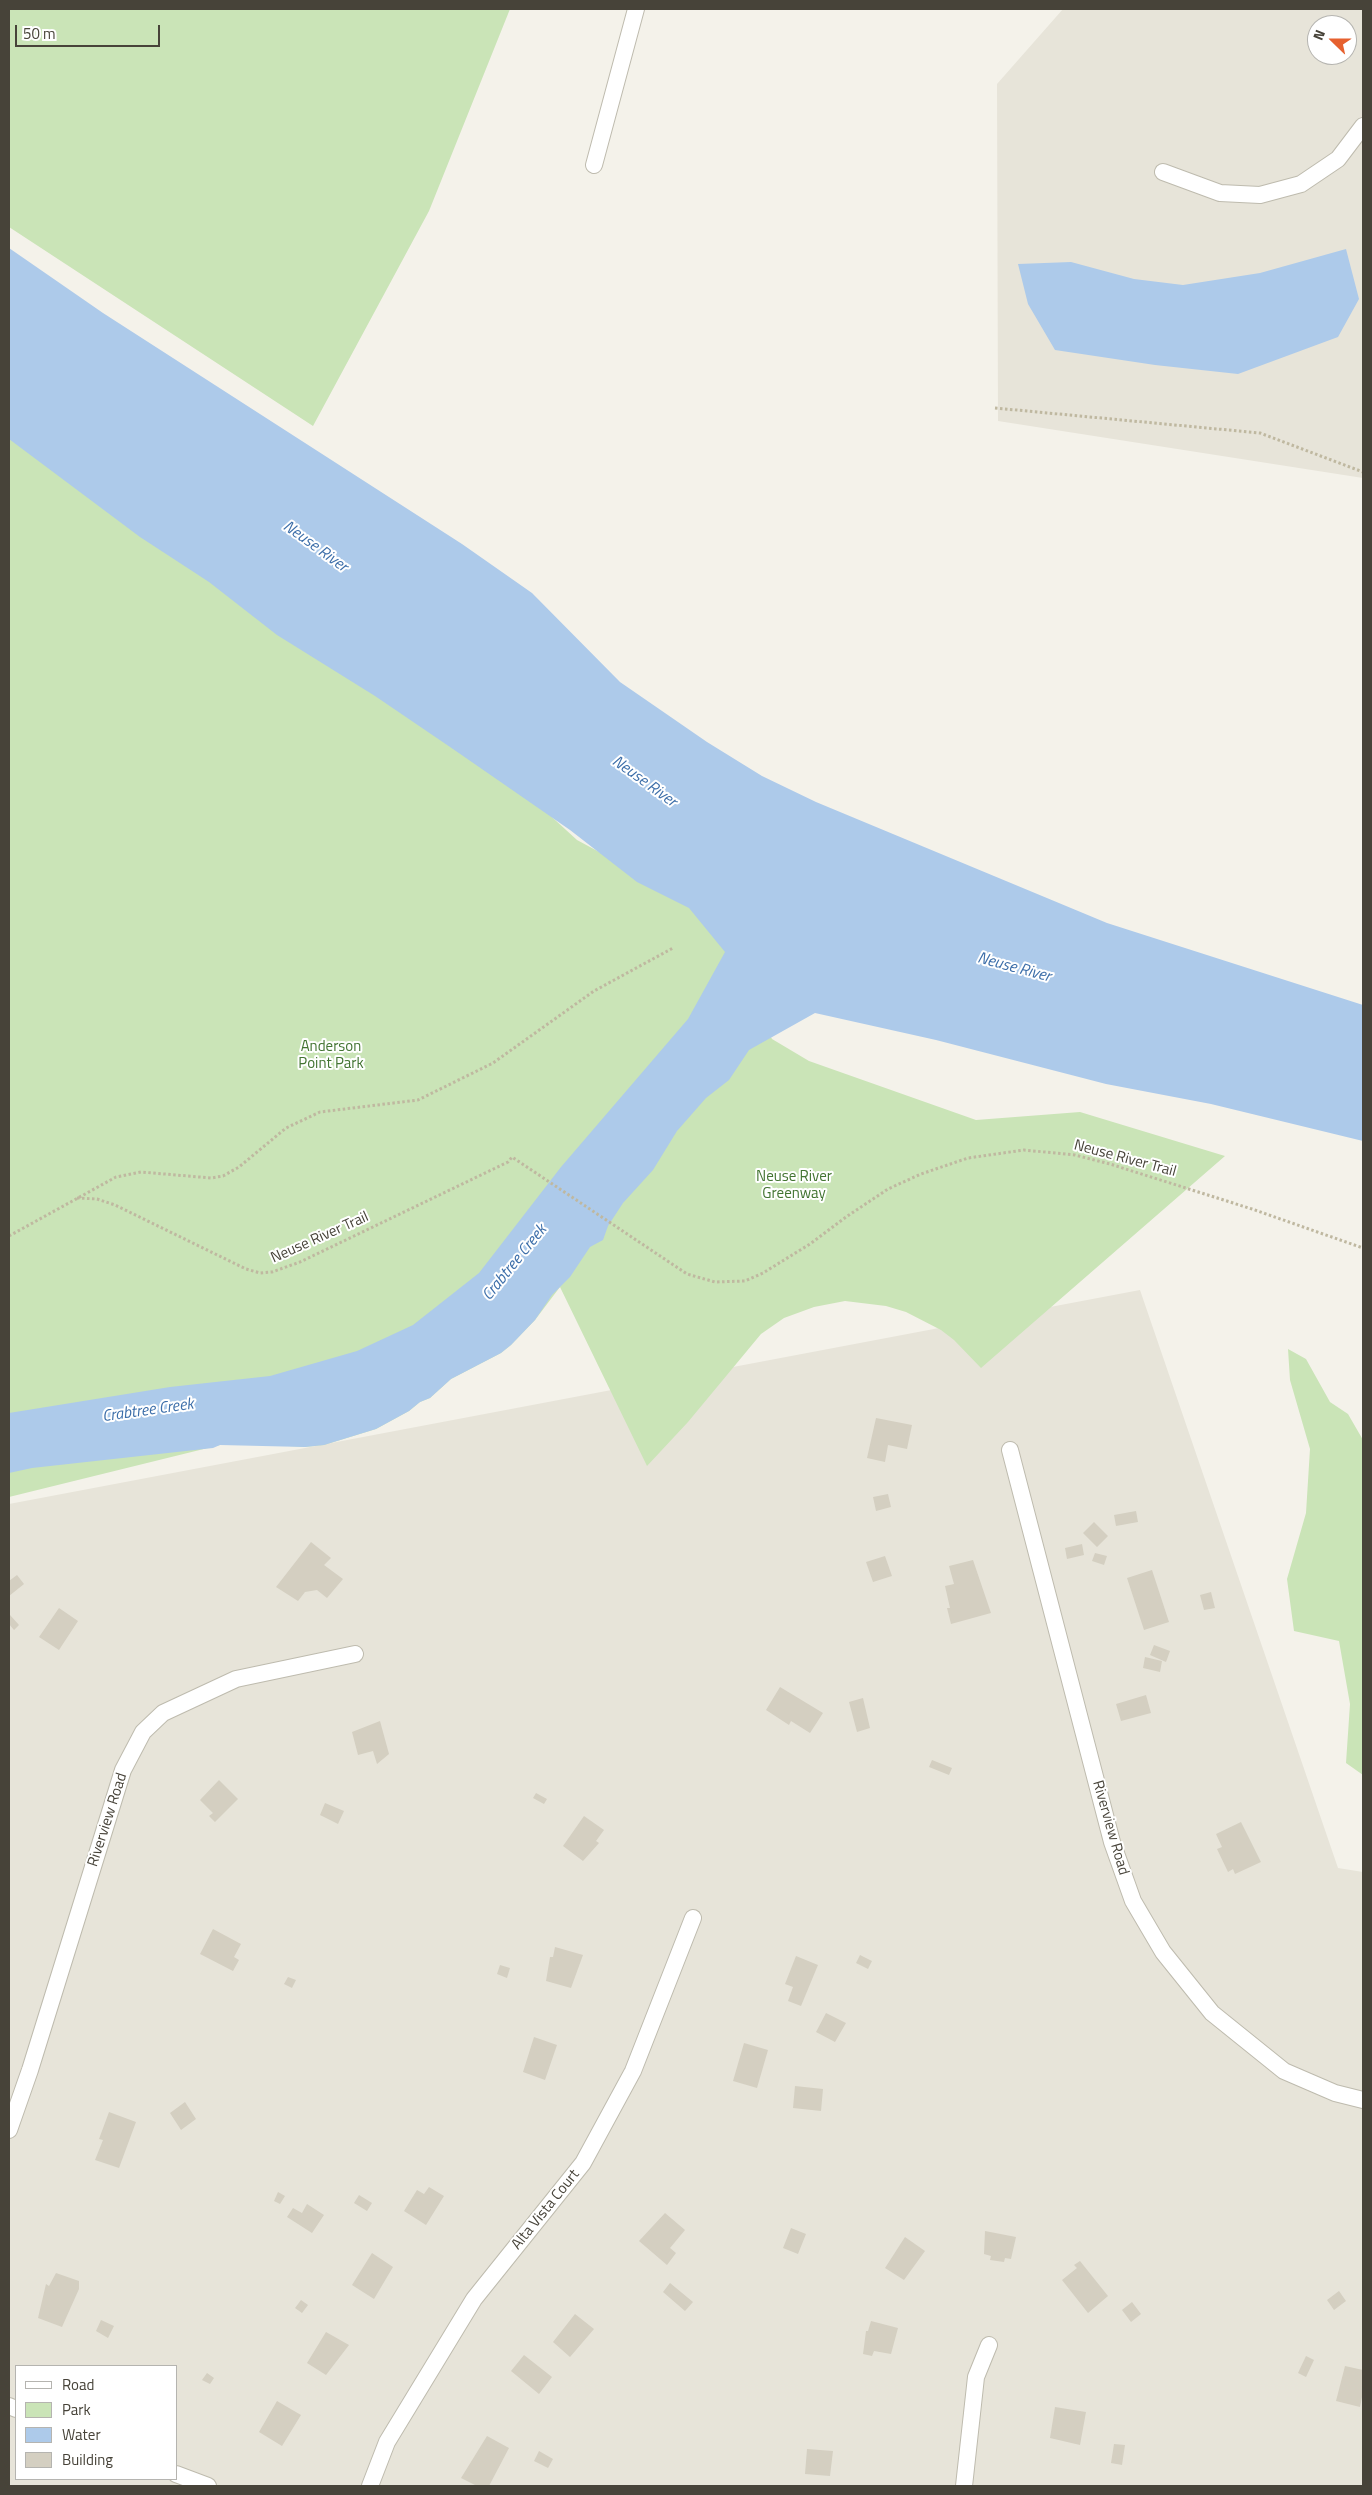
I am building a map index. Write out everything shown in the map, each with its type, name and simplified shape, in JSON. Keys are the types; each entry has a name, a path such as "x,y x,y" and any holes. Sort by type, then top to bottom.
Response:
{"street":[{"path":"594,165 636,9"},
{"path":"1163,172 1220,193 1260,195 1302,184 1338,159 1363,126"},
{"name":"Riverview Road","path":"1010,1450 1112,1842 1132,1901 1163,1952 1212,2013 1284,2071 1335,2093 1363,2100"},
{"name":"Riverview Road","path":"9,2130 30,2070 123,1770 143,1732 164,1713 236,1679 356,1654"},
{"name":"Alta Vista Court","path":"370,2486 387,2442 474,2299 583,2163 633,2072 693,1918"},
{"path":"964,2486 976,2377 989,2346"},
{"path":"178,2475 208,2486"}],"path":[{"path":"995,408 1260,433 1363,472"},
{"path":"9,1236 116,1177 141,1172 211,1178 223,1176 239,1167 286,1128 320,1112 418,1100 493,1064 594,991 673,948"},
{"name":"Neuse River Trail","path":"77,1198 97,1199 115,1205 246,1270 260,1273 272,1272 300,1262 508,1162 512,1157 668,1262 698,1278 715,1282 745,1281 763,1273 810,1244 888,1189 921,1174 968,1158 1024,1150 1075,1155 1110,1164 1252,1209 1363,1248"}],"shaded area":[{"path":"1063,9 1363,9 1363,478 998,421 997,84"},
{"path":"1140,1290 1338,1868 1363,1872 1363,2486 9,2486 9,1504"}],"green space":[{"path":"9,9 510,9 429,211 313,426 9,227"},
{"name":"Anderson Point Park","path":"9,427 542,808 577,840 603,854 645,869 717,931 772,1039 809,1061 976,1120 1080,1112 1225,1156 981,1368 954,1340 941,1330 906,1312 886,1306 845,1301 814,1307 784,1318 761,1334 688,1422 647,1466 560,1287 535,1320 501,1353 451,1379 430,1398 420,1402 409,1411 376,1429 324,1445 305,1447 256,1444 220,1445 9,1497"},
{"path":"1288,1349 1306,1359 1330,1402 1348,1414 1363,1440 1363,1775 1346,1763 1350,1704 1339,1641 1294,1631 1287,1579 1306,1513 1310,1449 1290,1380"}],"water":[{"path":"9,248 103,313 462,544 532,593 620,682 707,742 762,776 816,802 1107,923 1363,1005 1363,1141 1211,1104 1106,1084 936,1040 815,1013 749,1050 729,1080 706,1098 677,1131 653,1170 623,1203 608,1226 603,1240 590,1247 570,1277 552,1295 535,1320 511,1345 501,1353 451,1379 430,1398 420,1402 409,1411 376,1429 324,1445 305,1447 220,1445 213,1448 32,1468 9,1473 9,1413 170,1387 270,1376 357,1351 413,1325 479,1273 561,1167 688,1019 725,952 689,908 637,882 570,830 453,749 375,696 277,635 209,582 140,537 9,439"},
{"path":"1346,249 1359,299 1338,337 1238,374 1155,365 1055,350 1028,304 1018,264 1071,262 1134,279 1183,285 1260,273"}],"building":[{"path":"876,1418 912,1425 907,1449 888,1445 885,1462 867,1458"},
{"path":"888,1494 891,1507 876,1511 873,1497"},
{"path":"1136,1511 1138,1522 1116,1526 1114,1515"},
{"path":"1094,1522 1108,1536 1097,1547 1083,1533"},
{"path":"311,1542 331,1558 324,1565 343,1579 327,1598 317,1590 305,1592 298,1601 276,1587"},
{"path":"1082,1544 1084,1555 1067,1559 1065,1548"},
{"path":"1095,1553 1107,1556 1104,1565 1092,1561"},
{"path":"885,1556 892,1576 873,1582 866,1562"},
{"path":"973,1560 991,1613 951,1624 947,1608 950,1608 945,1586 954,1584 949,1566"},
{"path":"1152,1570 1169,1622 1144,1630 1127,1578"},
{"path":"17,1575 24,1584 9,1596 9,1581"},
{"path":"1211,1592 1215,1608 1204,1610 1200,1595"},
{"path":"59,1608 78,1621 59,1650 39,1637"},
{"path":"10,1615 19,1625 14,1630 9,1624"},
{"path":"1154,1645 1170,1651 1166,1662 1150,1655"},
{"path":"1145,1657 1162,1661 1160,1672 1143,1668"},
{"path":"780,1687 823,1713 810,1733 791,1721 789,1725 766,1710"},
{"path":"1146,1695 1151,1713 1121,1721 1116,1704"},
{"path":"863,1698 870,1728 857,1732 849,1702"},
{"path":"380,1721 389,1754 377,1764 373,1751 358,1755 352,1732"},
{"path":"932,1760 952,1768 949,1775 929,1767"},
{"path":"219,1780 238,1799 215,1822 209,1816 213,1813 200,1800"},
{"path":"536,1793 547,1799 544,1804 533,1798"},
{"path":"325,1803 344,1811 338,1824 320,1815"},
{"path":"584,1816 604,1830 596,1841 599,1843 583,1861 563,1846"},
{"path":"1241,1822 1261,1862 1235,1874 1233,1869 1228,1872 1217,1849 1222,1847 1216,1834"},
{"path":"213,1929 241,1944 234,1957 239,1960 233,1971 200,1954"},
{"path":"555,1947 583,1955 571,1988 546,1981 550,1957 553,1957"},
{"path":"860,1955 872,1961 868,1969 856,1963"},
{"path":"796,1956 818,1965 801,2006 788,2001 793,1987 785,1984"},
{"path":"500,1965 510,1968 507,1978 497,1974"},
{"path":"288,1977 296,1980 292,1988 284,1984"},
{"path":"826,2013 846,2023 835,2042 816,2032"},
{"path":"534,2037 557,2045 545,2080 523,2072"},
{"path":"744,2043 768,2050 757,2088 733,2081"},
{"path":"795,2086 823,2089 821,2111 793,2108"},
{"path":"185,2102 196,2119 181,2130 170,2113"},
{"path":"109,2112 136,2122 119,2168 95,2160 103,2140 99,2139"},
{"path":"429,2187 444,2196 426,2225 404,2211 417,2190 424,2194"},
{"path":"278,2192 285,2196 280,2204 274,2201"},
{"path":"359,2195 372,2203 367,2211 354,2203"},
{"path":"307,2204 324,2215 312,2233 287,2217 293,2208 302,2213"},
{"path":"665,2213 685,2230 670,2248 676,2253 667,2265 639,2241"},
{"path":"791,2228 806,2234 798,2254 783,2248"},
{"path":"985,2231 1016,2237 1011,2259 1005,2258 1004,2262 990,2260 991,2256 984,2254"},
{"path":"905,2237 925,2251 904,2280 885,2268"},
{"path":"372,2253 393,2267 374,2299 352,2285"},
{"path":"1080,2261 1108,2296 1088,2313 1062,2280 1077,2268 1074,2265"},
{"path":"56,2273 79,2281 79,2289 62,2327 38,2318 46,2284 49,2286"},
{"path":"670,2283 693,2302 685,2311 663,2292"},
{"path":"1339,2291 1346,2301 1334,2310 1327,2300"},
{"path":"301,2300 308,2305 302,2313 295,2308"},
{"path":"1132,2302 1141,2314 1131,2322 1122,2310"},
{"path":"575,2314 594,2329 570,2357 553,2342"},
{"path":"101,2320 114,2326 108,2338 96,2331"},
{"path":"871,2321 898,2328 891,2354 874,2351 872,2356 863,2354 866,2331 868,2331"},
{"path":"326,2332 349,2345 326,2375 307,2363"},
{"path":"524,2355 552,2377 539,2394 511,2371"},
{"path":"1306,2356 1314,2360 1306,2377 1298,2373"},
{"path":"1345,2366 1363,2370 1363,2392 1360,2407 1336,2401"},
{"path":"207,2373 214,2378 210,2384 202,2380"},
{"path":"277,2401 301,2415 282,2446 259,2432"},
{"path":"1055,2407 1086,2412 1080,2445 1050,2438"},
{"path":"487,2436 509,2448 489,2486 477,2486 461,2478"},
{"path":"1114,2444 1125,2445 1122,2465 1111,2463"},
{"path":"807,2449 833,2451 830,2476 805,2474"},
{"path":"539,2451 553,2459 548,2468 534,2461"}],"water label":[{"name":"Neuse River","path":"315,547"},
{"name":"Neuse River","path":"644,782"},
{"name":"Neuse River","path":"1014,968"},
{"name":"Crabtree Creek","path":"515,1263"},
{"name":"Crabtree Creek","path":"148,1411"}],"park label":[{"name":"Neuse River Greenway","path":"794,1186"}]}
